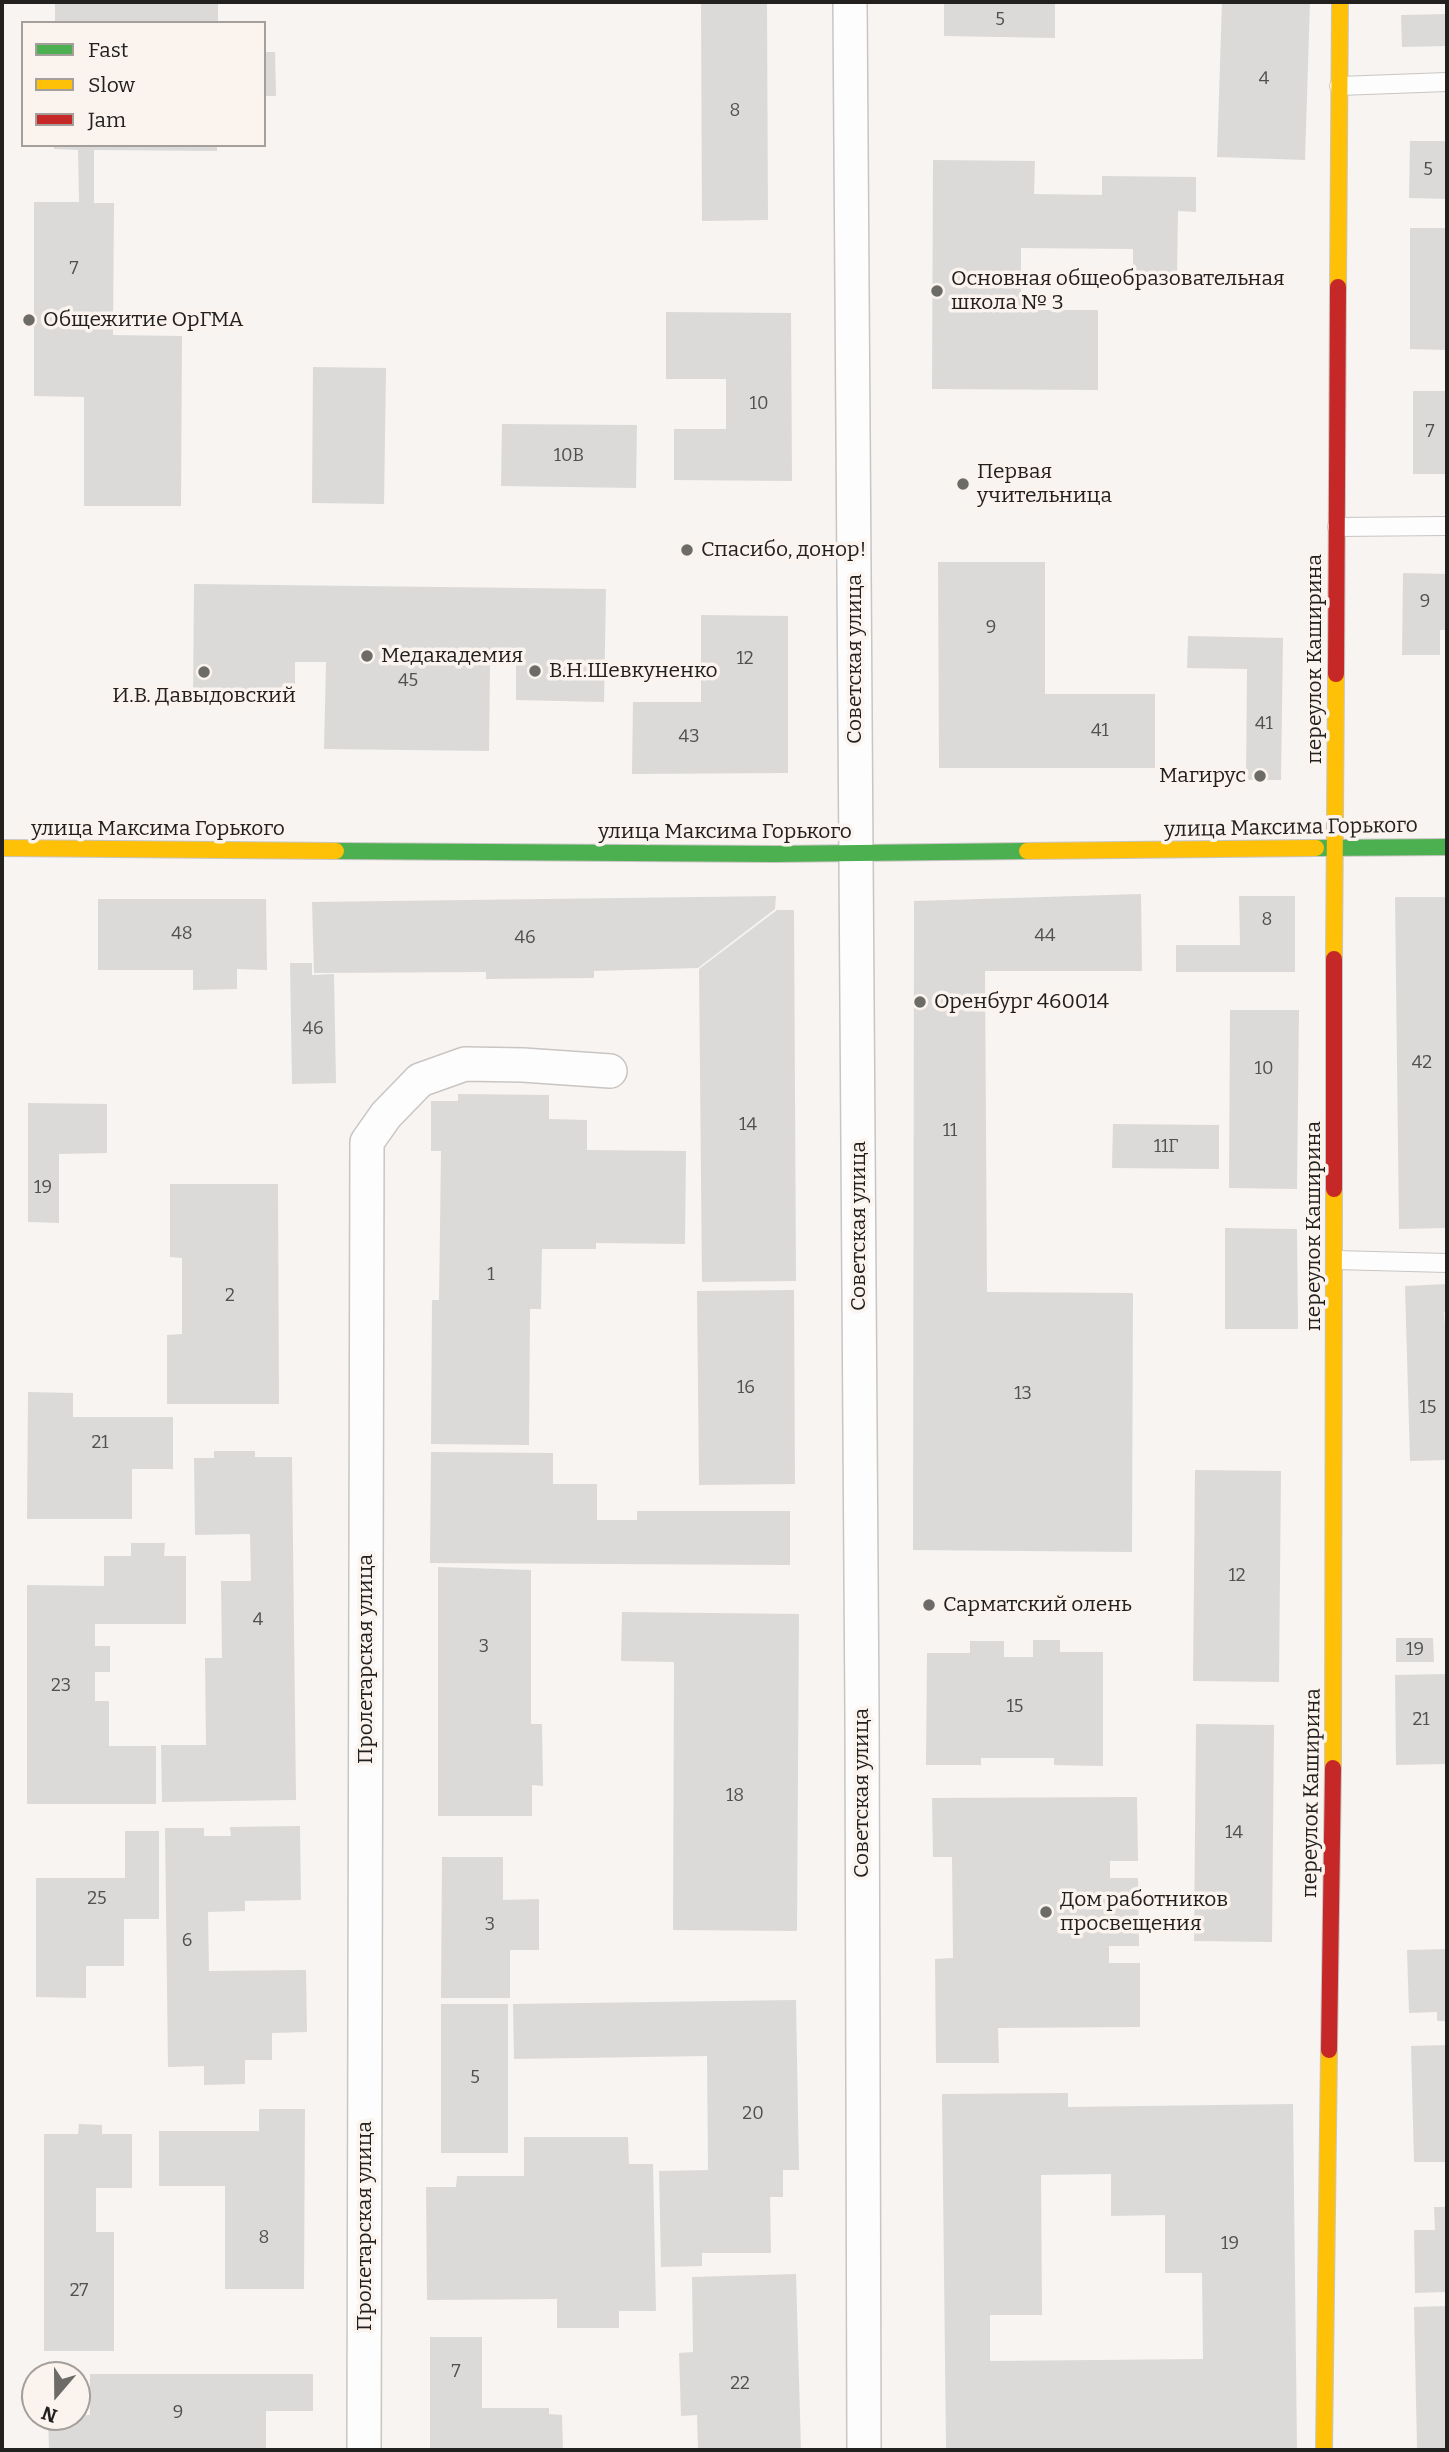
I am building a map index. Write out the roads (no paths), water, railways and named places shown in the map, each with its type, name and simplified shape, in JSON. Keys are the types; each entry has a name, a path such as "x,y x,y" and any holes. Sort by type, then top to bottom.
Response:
{"street":[{"name":"Советская улица","path":"850,2 864,2450"},
{"name":"переулок Каширина","path":"1324,2450 1334,1706 1340,2"},
{"name":"улица Максима Горького","path":"2,848 856,854 1447,847"},
{"name":"Пролетарская улица","path":"364,2450 367,1142 386,1115 420,1080 465,1064 610,1071"}],"lane":[{"path":"1339,86 1447,82"},
{"path":"1337,527 1447,526"},
{"path":"1336,1260 1447,1263"}],"place":[{"name":"Основная общеобразовательная школа № 3","path":"937,291"},
{"name":"Общежитие ОрГМА","path":"29,320"},
{"name":"Первая учительница","path":"963,484"},
{"name":"Спасибо, донор!","path":"687,550"},
{"name":"Медакадемия","path":"367,656"},
{"name":"В.Н.Шевкуненко","path":"535,671"},
{"name":"И.В. Давыдовский","path":"204,672"},
{"name":"Магирус","path":"1260,776"},
{"name":"Оренбург 460014","path":"920,1002"},
{"name":"Сарматский олень","path":"929,1605"},
{"name":"Дом работников просвещения","path":"1046,1912"}]}
